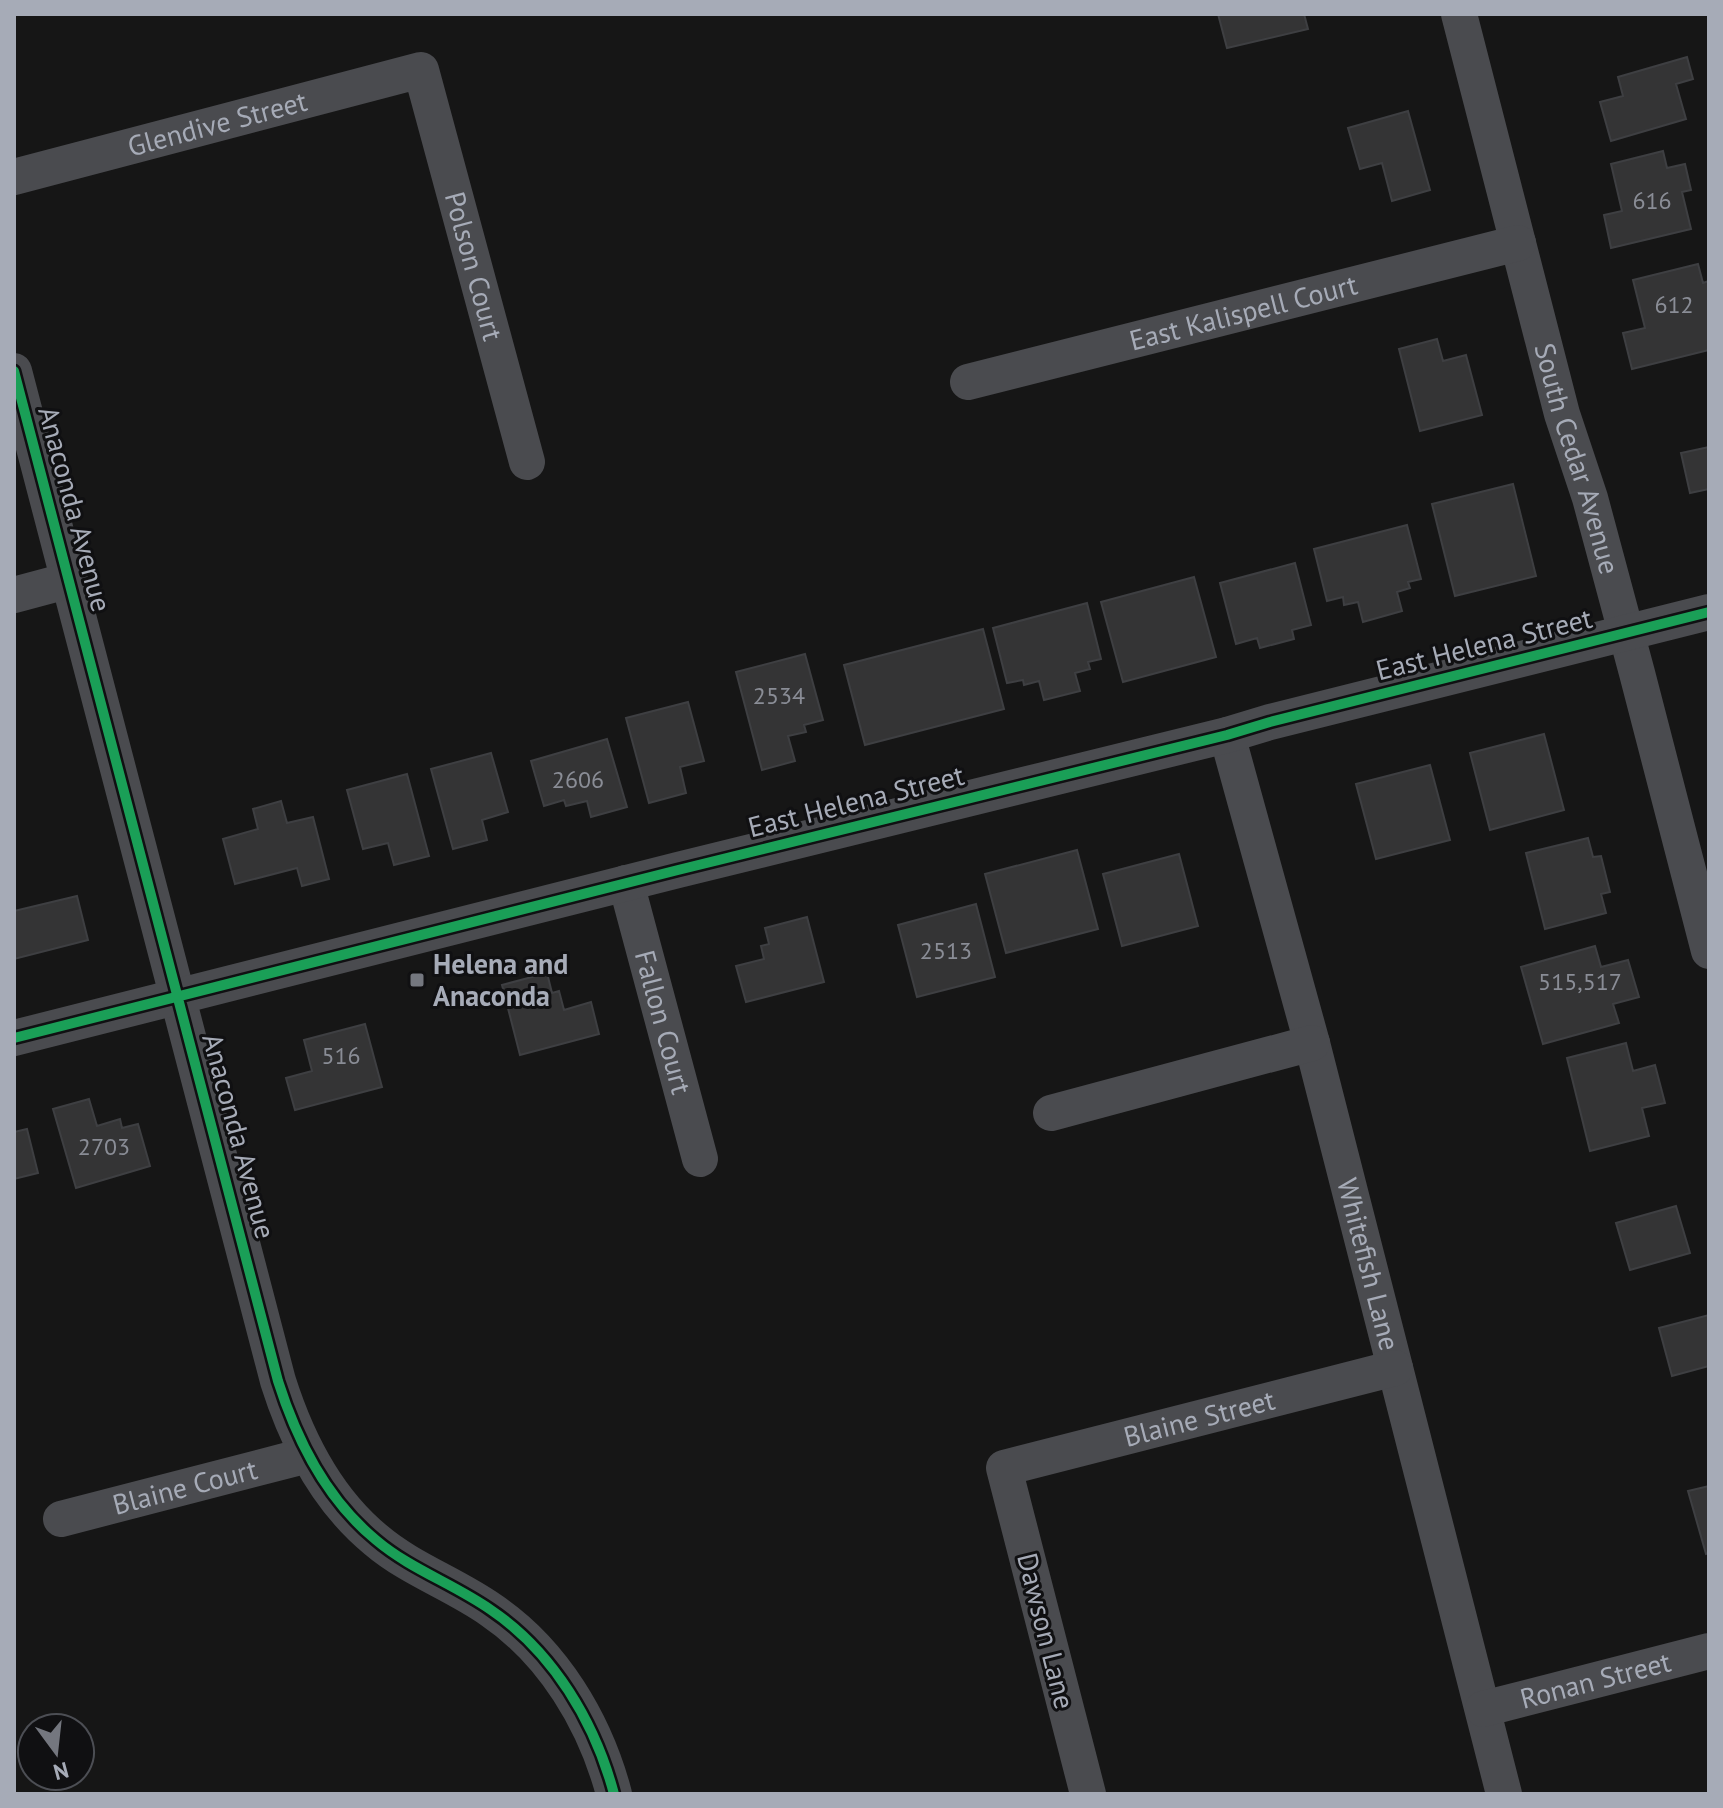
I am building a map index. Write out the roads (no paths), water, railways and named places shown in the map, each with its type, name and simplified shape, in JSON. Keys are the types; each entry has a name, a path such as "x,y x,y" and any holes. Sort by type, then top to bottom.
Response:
{"street":[{"name":"South Cedar Avenue","path":"1459,14 1562,414 1590,498 1709,951"},
{"name":"Glendive Street","path":"14,177 421,70"},
{"name":"Polson Court","path":"421,70 527,462"},
{"name":"East Kalispell Court","path":"968,382 1518,243"},
{"name":"Anaconda Avenue","path":"14,371 290,1418 328,1488 347,1513 376,1540 409,1564 491,1609 528,1639 556,1672 583,1715 614,1794"},
{"path":"14,595 70,580"},
{"name":"East Helena Street","path":"14,1038 1709,612"},
{"name":"Whitefish Lane","path":"1227,735 1312,1043 1504,1794"},
{"name":"Fallon Court","path":"626,883 700,1159"},
{"path":"1051,1113 1312,1043"},
{"name":"Blaine Street","path":"1004,1468 1395,1368"},
{"name":"Blaine Court","path":"61,1519 308,1455"},
{"name":"Dawson Lane","path":"1004,1468 1088,1794"},
{"name":"Ronan Street","path":"1483,1709 1709,1651"}],"place":[{"name":"Helena and Anaconda","path":"417,980"}]}
